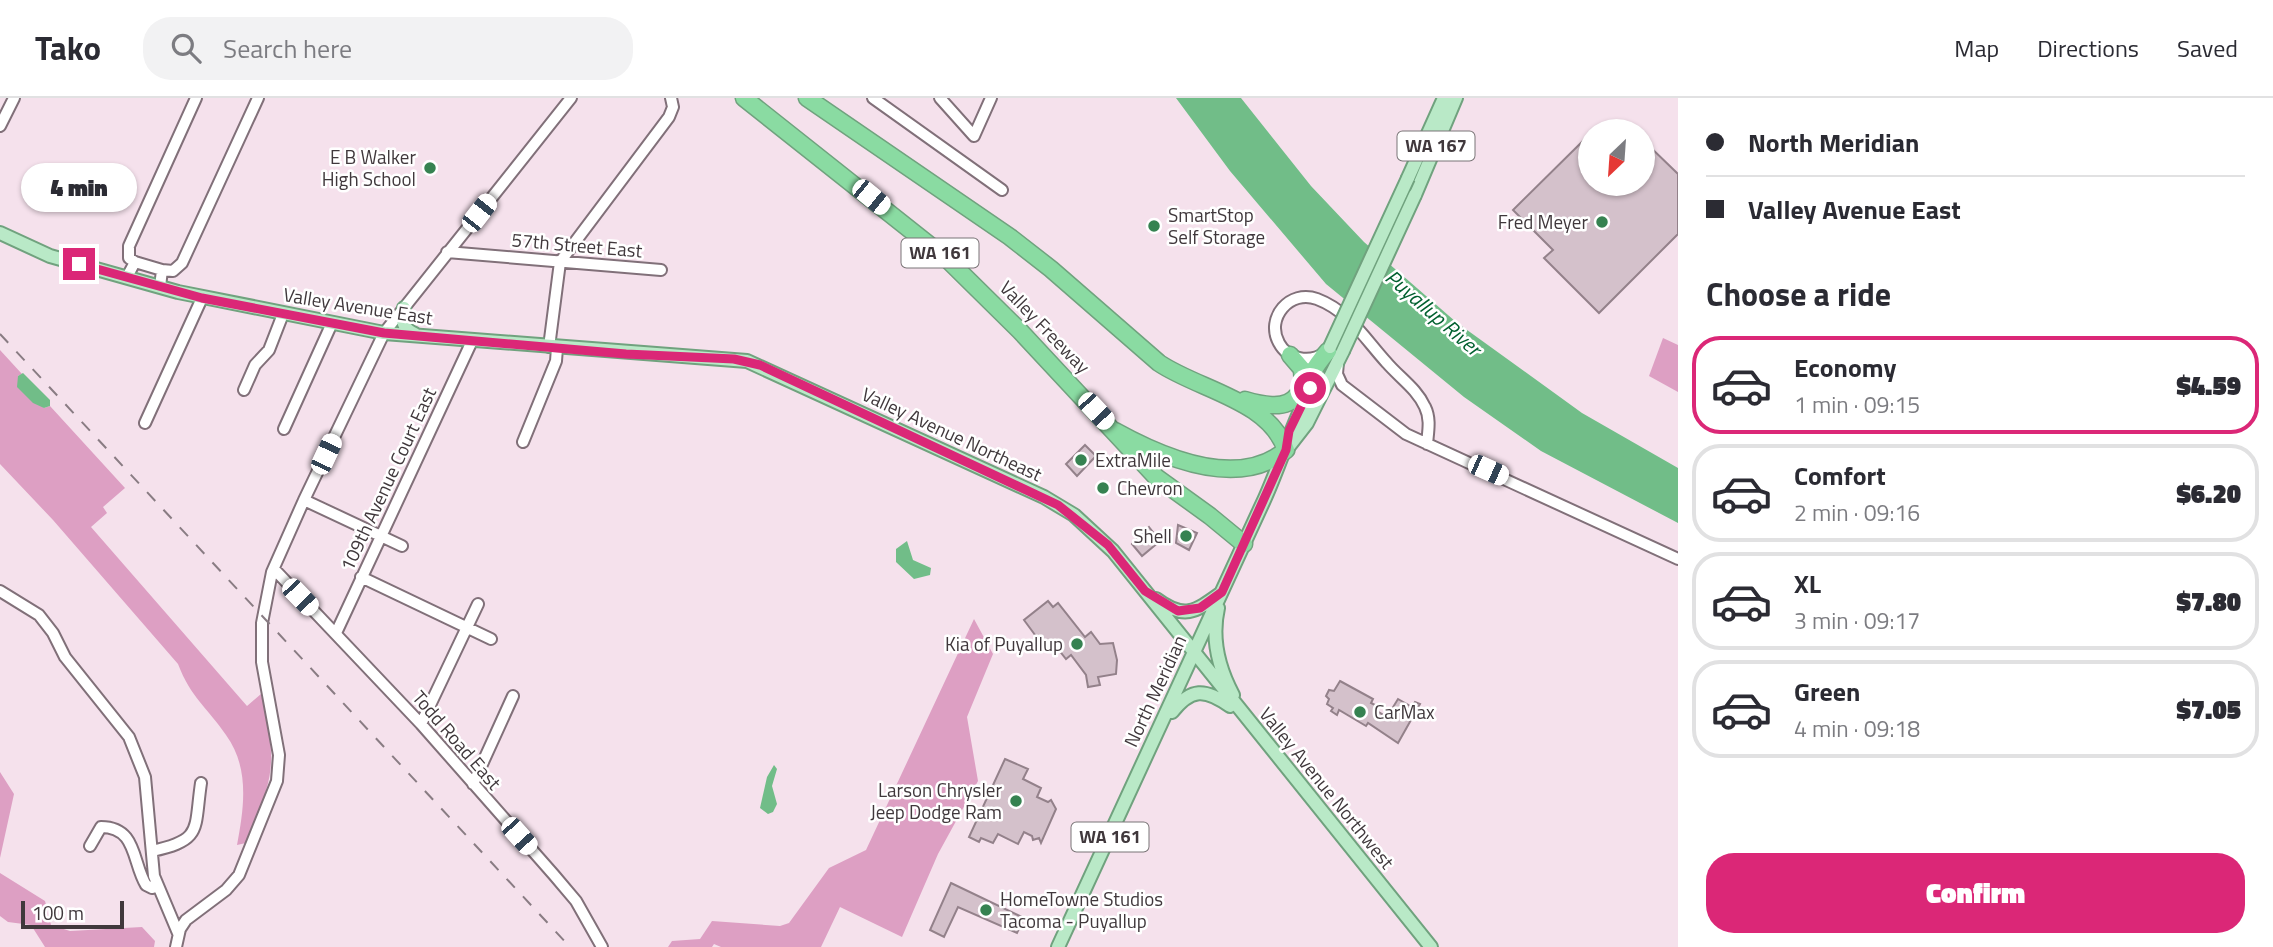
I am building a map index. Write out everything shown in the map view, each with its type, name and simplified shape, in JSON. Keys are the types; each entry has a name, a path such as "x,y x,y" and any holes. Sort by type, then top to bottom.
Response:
{"highway":[{"name":"Valley Freeway","path":"744,98 947,259 1115,431"},
{"name":"WA 161","path":"807,98 1010,237 1159,363 1178,376 1237,402 1271,423 1281,436 1286,450"},
{"name":"WA 167","path":"1209,390 1274,407 1290,403 1316,365 1335,352"},
{"path":"1290,355 1303,373 1303,387"},
{"path":"1115,431 1151,451 1186,464 1245,466 1277,458 1286,450"},
{"name":"WA 161","path":"1115,431 1156,477 1244,544"}],"main road":[{"name":"North Meridian","path":"1286,450 1299,435 1319,400 1335,352 1444,98"},
{"name":"North Meridian","path":"1058,947 1244,544 1286,450 1289,431 1335,352 1415,195 1456,98"},
{"name":"Valley Avenue East","path":"0,233 50,256 202,298 384,333 553,348 721,358"},
{"path":"404,307 402,320 406,329 422,336"},
{"name":"Valley Avenue Northeast","path":"721,358 760,365 1058,505 1108,545 1193,653"},
{"path":"1145,591 1170,609 1186,612 1200,608 1222,592"},
{"path":"1222,592 1215,633 1217,659 1249,722"},
{"name":"Valley Avenue Northwest","path":"1193,653 1431,947"},
{"path":"1160,726 1187,696 1209,694 1229,705 1264,740"}],"street":[{"path":"0,126 14,98"},
{"path":"196,98 129,246 129,258 162,270 173,271 182,262 258,98"},
{"path":"176,947 178,933 190,916 226,890 239,875 277,782 279,755 261,651 265,600 274,569 304,500 384,333 571,98"},
{"path":"873,98 1002,190"},
{"path":"940,98 974,136 991,98"},
{"path":"523,442 554,367 560,262 660,130 672,112 672,100"},
{"name":"57th Street East","path":"447,252 661,270"},
{"path":"127,277 135,262"},
{"path":"160,287 162,270"},
{"path":"145,422 202,298"},
{"path":"1427,444 1429,421 1419,397 1342,313 1313,298 1298,298 1286,305 1277,316 1275,331 1280,345 1290,355 1309,359 1335,352 1338,379 1393,425 1427,444 1585,514 1678,559"},
{"path":"244,390 255,365 269,349 283,314"},
{"path":"284,429 332,323"},
{"name":"109th Avenue Court East","path":"336,633 472,341"},
{"path":"1319,400 1337,390 1357,396"},
{"path":"304,500 402,546"},
{"name":"Todd Road East","path":"274,569 421,724 576,901 601,946"},
{"path":"361,577 491,639"},
{"path":"0,591 39,615 53,633 65,657 129,737 145,777 157,886 178,933"},
{"path":"421,724 478,604"},
{"path":"473,784 513,696"},
{"path":"152,851 178,845 189,838 195,822 201,783"},
{"path":"90,846 101,827 123,833 134,849 146,885 152,888 157,886"}],"shaded area":[{"path":"1663,338 1678,345 1678,392 1649,376"},
{"path":"0,350 22,374 18,376 44,408 50,406 125,488 103,507 107,513 91,527 247,706 261,694 270,738 270,770 263,801 246,843 237,845 243,803 242,775 234,748 226,735 194,694 178,664 53,520 0,464"},
{"path":"974,619 993,654 967,717 978,781 938,854 902,937 840,907 821,947 721,947 714,944 712,947 668,947 672,941 700,939 712,921 780,926 789,923 829,868 866,850"},
{"path":"0,772 14,794 0,858"},
{"path":"0,873 45,901 51,925 70,931 142,927 155,941 154,947 45,947 31,925 8,922 0,916"}],"water":[{"name":"Puyallup River","path":"1176,98 1241,98 1311,186 1364,242 1456,322 1582,413 1678,468 1678,523 1541,451 1464,397 1326,284 1230,171"},
{"path":"23,373 50,400 50,406 44,408 33,403 17,387 18,376"},
{"path":"907,541 913,560 931,568 930,575 914,579 896,562 896,549"},
{"path":"774,765 777,769 772,786 777,804 773,812 768,814 760,808 767,777"}],"building":[{"name":"Fred Meyer","path":"1578,146 1578,196 1656,196 1656,153 1678,174 1678,234 1599,313 1544,258 1553,250 1513,210"},
{"name":"ExtraMile","path":"1085,445 1096,456 1077,476 1066,464"},
{"name":"Shell","path":"1178,525 1197,533 1189,550 1176,543"},
{"name":"Shell","path":"1149,527 1160,541 1142,556 1132,544"},
{"name":"Kia of Puyallup","path":"1048,601 1053,607 1058,603 1085,637 1091,632 1100,644 1113,643 1117,660 1116,674 1098,677 1100,685 1088,687 1086,675 1071,655 1066,659 1054,644 1050,646 1046,640 1041,643 1024,620"},
{"name":"CarMax","path":"1340,681 1373,699 1371,703 1379,707 1377,711 1387,717 1398,699 1412,707 1415,702 1420,704 1398,743 1368,723 1366,726 1339,710 1337,715 1331,711 1333,708 1327,704 1329,699 1326,696 1329,690 1334,691"},
{"name":"Larson Chrysler Jeep Dodge Ram","path":"1005,759 1028,769 1023,779 1041,788 1037,797 1048,802 1051,800 1056,809 1041,843 1039,838 1033,840 1032,836 1024,832 1018,844 998,834 993,843 981,838 979,842 969,837"},
{"name":"HomeTowne Studios Tacoma - Puyallup","path":"951,883 1024,918 1017,933 958,907 944,937 930,930"}],"railway":[{"path":"0,334 570,947"}],"place":[{"name":"E B Walker High School","path":"430,168"},
{"name":"Fred Meyer","path":"1602,222"},
{"name":"SmartStop Self Storage","path":"1154,226"},
{"name":"ExtraMile","path":"1081,460"},
{"name":"Chevron","path":"1103,488"},
{"name":"Shell","path":"1186,536"},
{"name":"Kia of Puyallup","path":"1077,644"},
{"name":"CarMax","path":"1360,712"},
{"name":"Larson Chrysler Jeep Dodge Ram","path":"1016,801"},
{"name":"HomeTowne Studios Tacoma - Puyallup","path":"986,910"}],"route":[{"path":"79,264 202,298 384,333 626,354 734,359 760,365 1058,505 1074,515 1108,545 1145,591 1170,609 1186,612 1200,608 1222,592 1286,450 1289,431 1310,388"}]}
